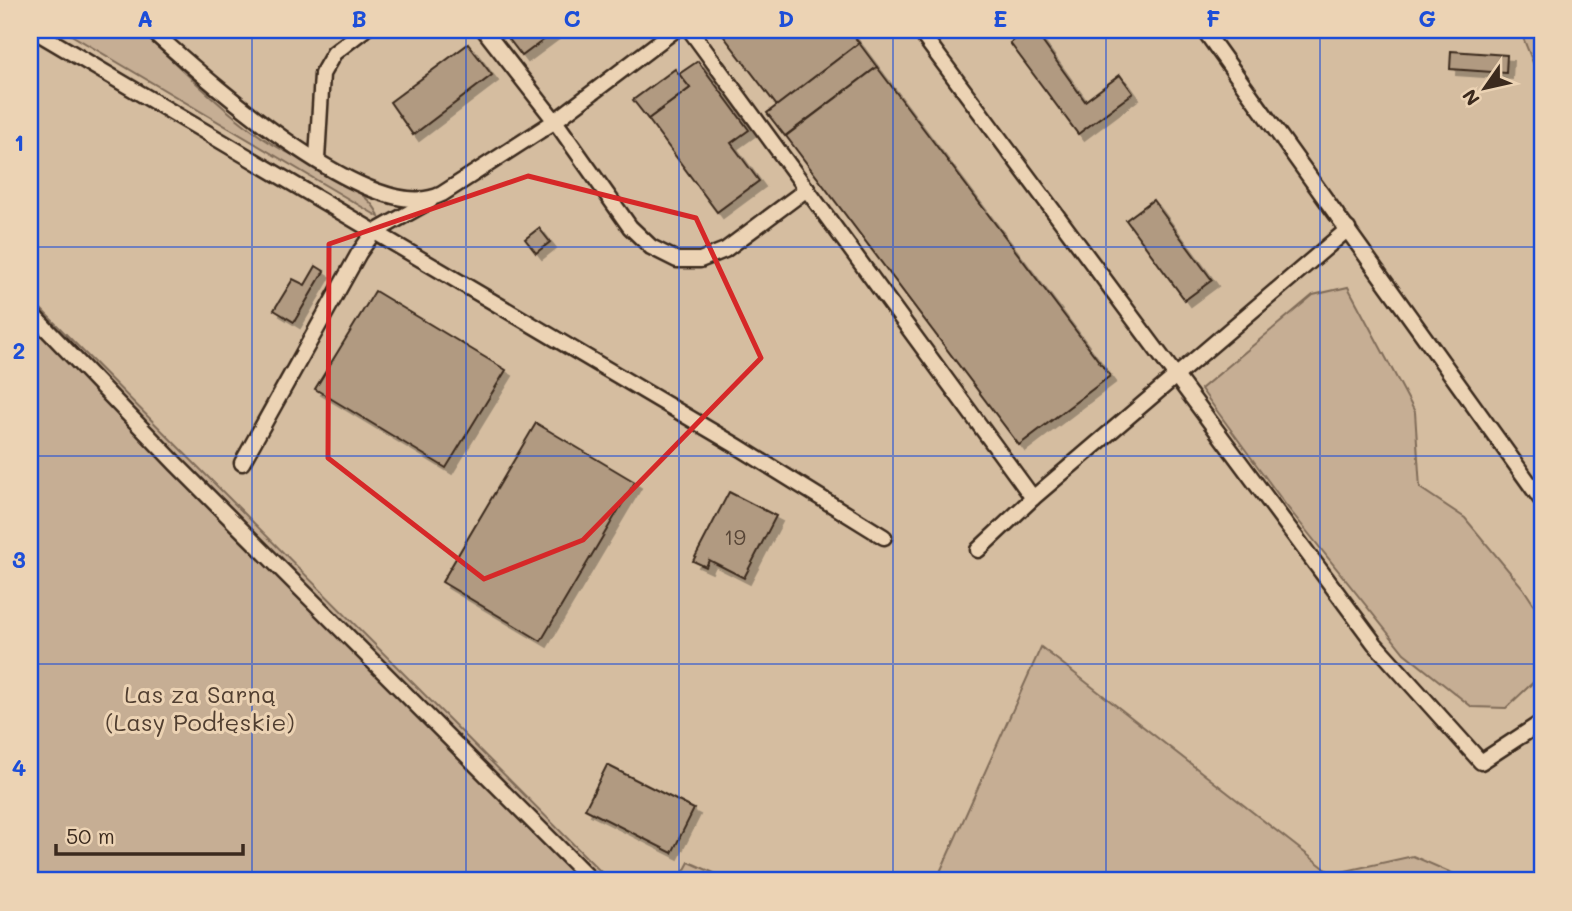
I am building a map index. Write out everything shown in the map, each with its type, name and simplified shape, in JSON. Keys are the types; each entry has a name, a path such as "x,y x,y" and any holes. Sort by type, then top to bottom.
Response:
{"lane":[{"path":"33,30 737,446 884,537"},
{"path":"151,30 240,108 283,140 388,197 431,200"},
{"path":"317,159 323,74 334,53 364,30"},
{"path":"484,30 555,121 630,228 650,247 677,260 700,260 725,250 807,189"},
{"path":"242,463 359,253 373,233 431,200 555,121 675,30"},
{"path":"690,30 1033,498"},
{"path":"919,30 1375,644 1481,762 1542,722"},
{"path":"1204,30 1542,501"},
{"path":"978,550 1033,498 1177,378 1348,229"},
{"path":"30,312 176,464 592,881"}],"highlighted area":[{"path":"528,176 696,218 761,358 583,540 484,579 328,458 329,244"}],"shaded area":[{"path":"30,30 1520,30 1542,85 1542,881 1470,881 1413,856 1332,874 1041,647 936,881 732,881 690,862 679,881 610,881 30,298"}],"green space":[{"path":"63,30 139,30 242,123 279,148 351,187 364,196 379,217"},
{"path":"1520,30 1542,30 1542,85"},
{"path":"1348,287 1415,412 1420,488 1465,518 1523,588 1542,617 1542,674 1506,708 1472,707 1404,653 1285,504 1201,389 1313,295"},
{"name":"Las za Sarną (Lasy Podłęskie)","path":"30,298 610,881 30,881"},
{"path":"1041,647 1332,874 1413,856 1470,881 936,881"},
{"path":"689,862 732,881 679,881"}],"building":[{"path":"502,30 557,30 522,56"},
{"path":"719,30 849,30 859,43 777,106"},
{"path":"1028,30 1034,30 1085,101 1120,75 1133,93 1078,134 1010,43"},
{"path":"859,43 877,67 785,136 767,113"},
{"path":"468,44 492,75 413,135 390,102"},
{"path":"1451,51 1507,55 1506,73 1450,69"},
{"path":"698,61 749,130 731,143 759,181 717,212 648,119 690,88 679,74"},
{"path":"877,67 1110,376 1019,445 786,136"},
{"path":"675,69 690,88 648,119 633,100"},
{"path":"1153,200 1212,280 1185,300 1126,220"},
{"path":"539,228 550,242 536,253 525,239"},
{"path":"316,266 324,271 294,322 274,310 293,279 305,285"},
{"path":"375,291 506,370 446,468 315,389"},
{"path":"536,423 635,482 541,641 442,582"},
{"path":"729,492 776,516 744,578 709,560 706,567 693,561"},
{"path":"607,765 694,809 672,853 585,809"}]}
